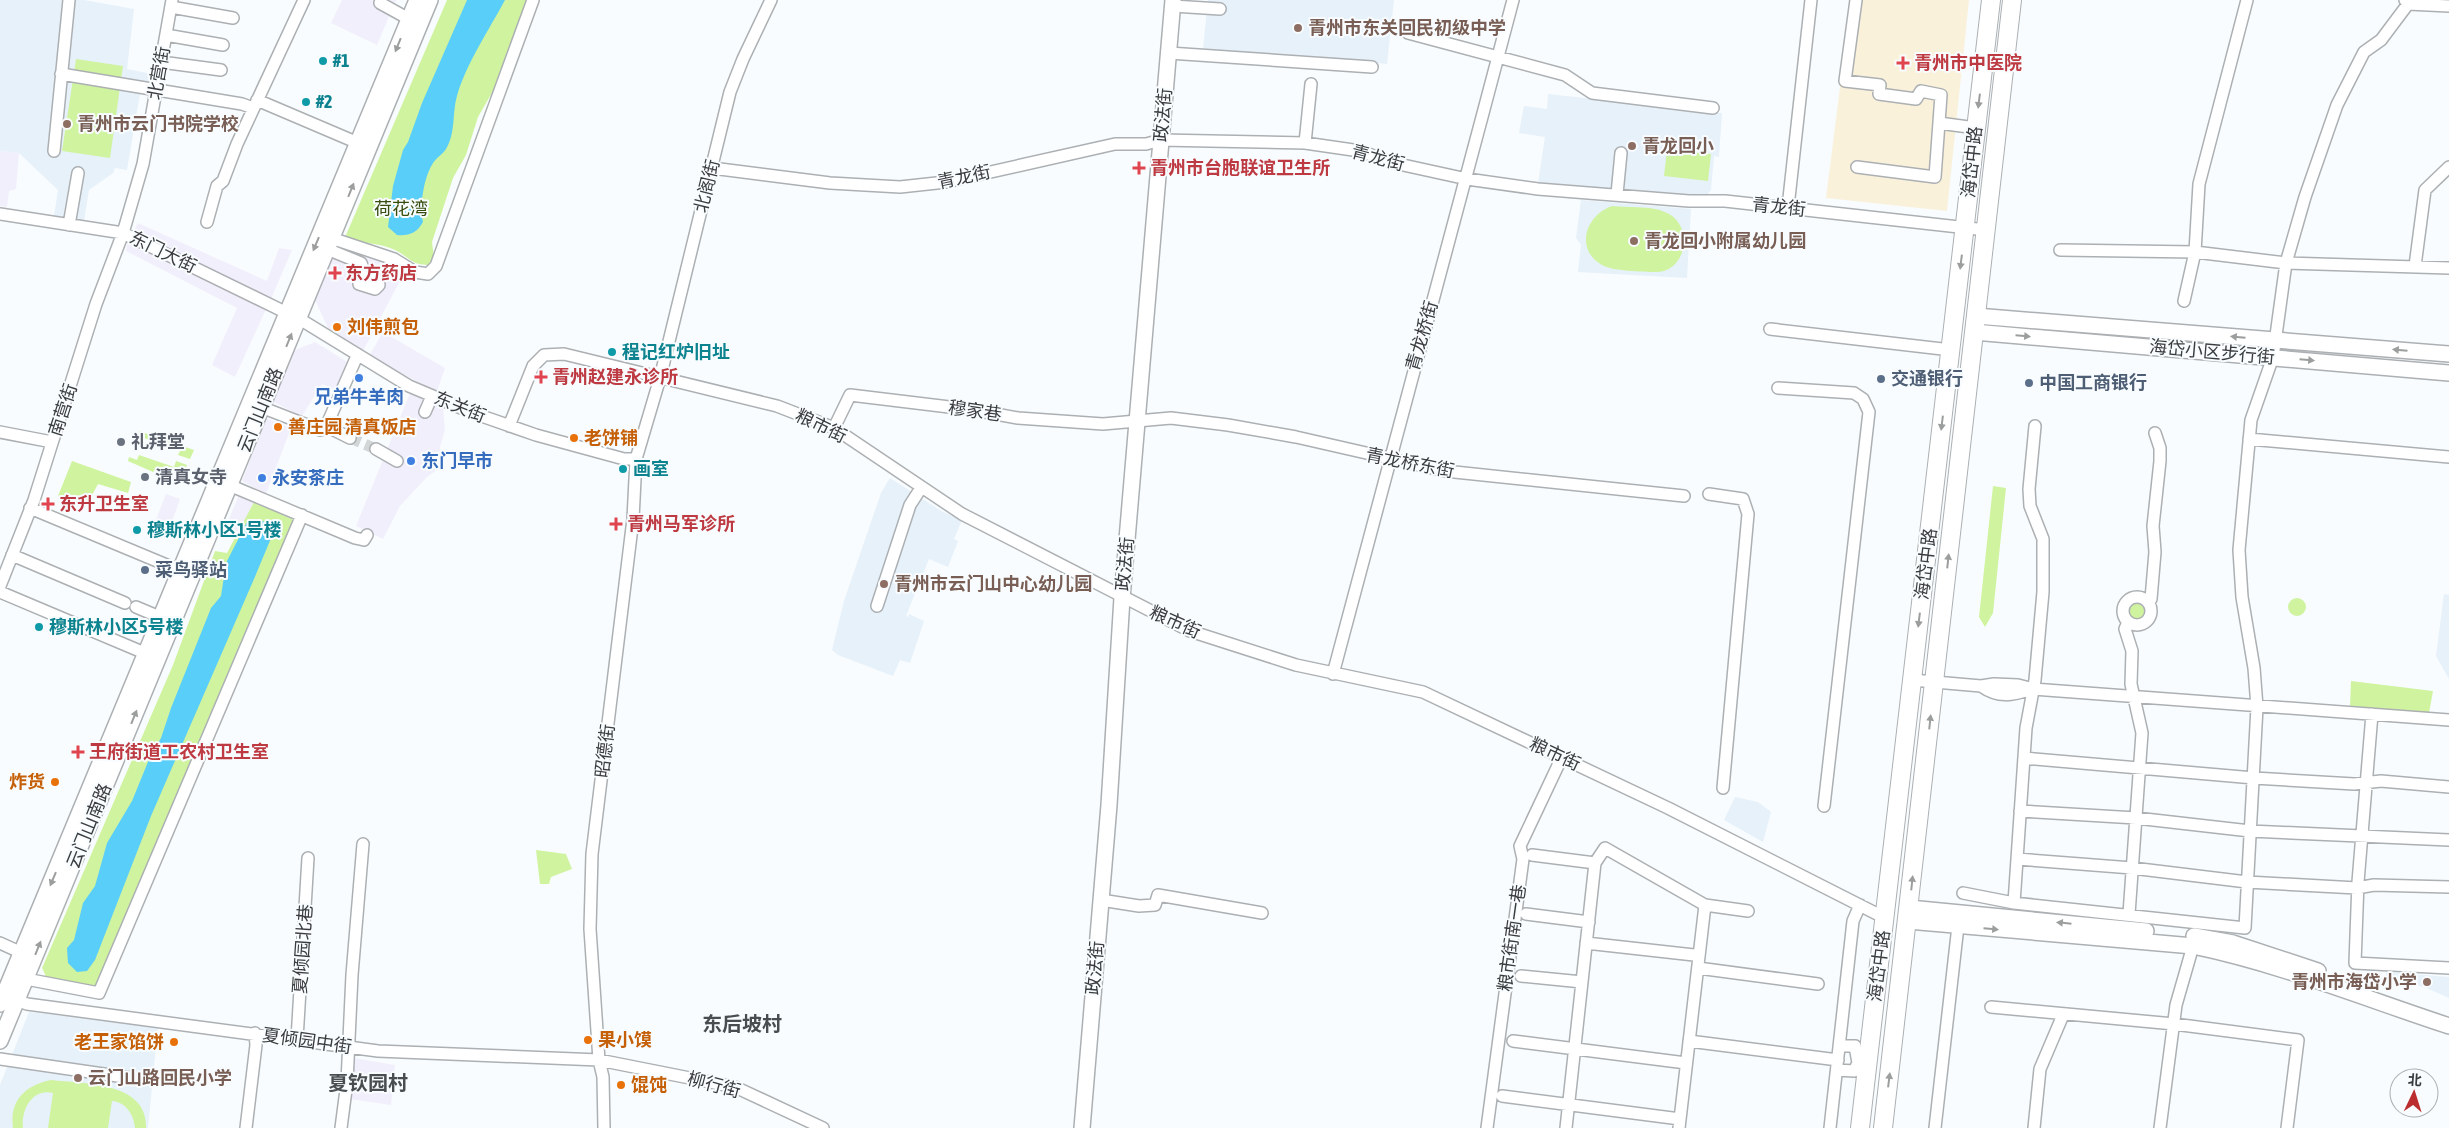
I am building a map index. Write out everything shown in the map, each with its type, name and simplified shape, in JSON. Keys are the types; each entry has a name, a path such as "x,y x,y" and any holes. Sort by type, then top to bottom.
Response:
{"main road":[{"name":"海岱中路","path":"1860,1128 1863,1063 1885,918 1991,0"},
{"name":"海岱中路","path":"1883,1128 2012,0"}],"street":[{"path":"54,151 69,0"},
{"path":"207,222 216,186 223,181 255,104 304,0"},
{"name":"云门山南路","path":"0,1041 212,509 292,316 358,143 417,0"},
{"name":"云门山南路","path":"0,1004 181,571 212,509 229,484 262,407 292,316 329,244 430,0"},
{"path":"329,244 394,259 415,272 428,274 436,266 533,0"},
{"name":"北阁街","path":"660,378 730,92 742,59 771,0"},
{"name":"青龙桥街","path":"1333,674 1388,460 1467,179 1513,0"},
{"path":"1783,207 1789,198 1811,0"},
{"path":"1856,0 1845,81 1880,85 1879,94 1916,99 1921,91 1942,95 1935,177 1857,167"},
{"path":"2184,302 2195,252 2199,184 2247,0"},
{"path":"1963,893 2014,903 2245,928 2257,706 2239,560 2251,420 2273,357 2286,263 2305,197 2337,105 2364,52 2382,40 2407,2 2449,6"},
{"path":"380,3 409,19"},
{"path":"1173,3 1220,9"},
{"name":"政法街","path":"1082,1128 1101,900 1122,598 1173,3"},
{"path":"172,4 233,18"},
{"name":"北营街","path":"123,233 143,164 172,4"},
{"path":"1408,33 1565,74 1592,93 1712,108"},
{"path":"166,35 224,45"},
{"path":"1169,53 1372,67"},
{"path":"161,62 222,70"},
{"path":"61,74 242,104 255,104 358,143"},
{"path":"1305,143 1311,84"},
{"path":"1939,123 1976,128"},
{"name":"青龙街","path":"712,168 830,184 900,187 946,182 1115,144 1146,144 1161,140 1305,143 1360,152 1394,163 1467,179 1538,189 1783,207 1986,230"},
{"path":"1617,194 1621,153"},
{"path":"2415,266 2425,190 2449,167"},
{"path":"69,225 78,173"},
{"name":"东门大街","path":"0,214 123,233 292,316"},
{"name":"南营街","path":"0,586 30,508 96,304 123,233"},
{"path":"329,244 361,263 364,271"},
{"path":"2060,250 2195,252 2286,263 2449,268"},
{"name":"东关街","path":"292,316 409,386 432,396 509,426 624,459 636,459"},
{"name":"海岱小区步行街","path":"1975,324 2276,340 2449,354"},
{"name":"海岱小区步行街","path":"1975,324 2273,357 2449,372"},
{"path":"1770,329 1951,350"},
{"name":"粮市街","path":"509,426 533,366 544,355 564,354 777,406 834,428 962,514 1190,632 1258,654 1333,674 1423,692 1668,808 1885,918"},
{"path":"262,407 320,430 326,426 358,356"},
{"name":"昭德街","path":"604,1128 603,1077 600,1060 590,929 592,854 633,519 636,459 660,378"},
{"path":"1778,388 1854,393 1863,399 1869,412 1824,806"},
{"name":"穆家巷","path":"834,428 850,395 974,410 1018,418 1103,424 1138,421"},
{"path":"425,412 432,396"},
{"name":"青龙桥东街","path":"1138,421 1171,418 1228,425 1296,437 1388,460 1485,476 1684,496"},
{"path":"326,426 350,438"},
{"path":"2014,903 2024,758 2043,592 2043,539 2030,506 2035,426"},
{"path":"0,432 52,442"},
{"path":"2148,602 2151,599 2154,571 2153,526 2160,461 2160,448 2155,433"},
{"path":"2249,439 2449,457"},
{"path":"376,449 397,461"},
{"path":"229,484 355,538 364,540 367,535"},
{"path":"877,606 910,505 921,488"},
{"path":"1709,494 1743,499 1748,514 1723,788"},
{"path":"30,508 181,571"},
{"path":"26,979 99,993 302,515"},
{"path":"12,555 125,603"},
{"path":"0,592 147,654"},
{"path":"2140,597 2148,602 2151,609 2147,621 2136,625 2128,622 2123,614 2127,601 2140,597"},
{"path":"136,607 162,618"},
{"path":"2128,622 2125,629 2132,651 2130,684 2135,696 2142,733 2129,914"},
{"path":"1912,680 1982,686 1991,693 2002,694 2015,694 2032,689 2449,720"},
{"path":"2372,714 2361,836 2355,963 2449,968"},
{"name":"粮市街南一巷","path":"1487,1128 1523,858 1520,846 1562,757"},
{"path":"2024,758 2254,778 2354,784 2365,781 2449,787"},
{"path":"2020,811 2136,818 2250,831 2449,840"},
{"path":"341,1128 347,1082 363,844"},
{"path":"1566,1128 1595,863 1605,848 1705,905 1748,911"},
{"path":"1532,855 1595,863"},
{"name":"夏倾园北巷","path":"296,1039 308,858"},
{"path":"2016,859 2132,868 2247,882 2358,888 2374,885 2449,887"},
{"path":"1101,900 1139,906 1155,905 1158,895 1262,913"},
{"path":"1502,1096 1568,1104 1680,1123 1705,905"},
{"path":"1830,1128 1853,921 1860,905"},
{"path":"1526,914 1589,922"},
{"path":"1908,914 1958,926 2193,946 2228,953 2449,1026"},
{"path":"1908,914 2200,936 2233,943 2288,960 2449,1017"},
{"path":"1935,1128 1958,926"},
{"path":"1586,942 1694,955"},
{"path":"0,943 22,953"},
{"path":"2160,1128 2176,1005 2193,946"},
{"path":"1698,968 1818,984"},
{"path":"1521,976 1582,982"},
{"name":"夏倾园中街","path":"16,1000 27,1004 255,1033 378,1051 600,1060"},
{"path":"1991,1007 2174,1024 2298,1040 2287,1128"},
{"path":"2034,1128 2040,1069 2063,1015"},
{"path":"246,1128 256,1054 255,1033"},
{"path":"1513,1041 1686,1063"},
{"path":"1689,1041 1838,1065 1854,1071 1863,1063 1856,1046 1840,1046"},
{"path":"0,1059 138,1080"},
{"name":"柳行街","path":"600,1060 735,1087 823,1128"}],"shaded area":[{"name":"青州市云门书院学校","path":"0,0 84,0 134,9 127,69 157,75 153,96 140,94 127,170 115,168 113,173 89,190 84,221 54,216 58,190 19,153 0,151"},
{"path":"342,0 396,0 377,45 331,23"},
{"name":"青州市东关回民初级中学","path":"1208,0 1394,0 1387,64 1203,49"},
{"name":"青州市中医院","path":"1851,0 1969,0 1947,211 1826,198"},
{"name":"青龙回小","path":"1548,94 1722,113 1719,157 1714,156 1711,190 1705,197 1538,183 1545,137 1519,133 1524,106 1547,109"},
{"path":"0,151 19,153 16,189 9,191 7,207 0,206"},
{"name":"青龙回小附属幼儿园","path":"1581,200 1691,209 1687,278 1578,272 1581,245 1576,238"},
{"path":"138,223 267,281 279,248 292,250 271,299 134,230"},
{"path":"128,240 267,307 235,377 212,365 237,308 126,251"},
{"path":"340,246 388,262 402,277 363,351 328,328 315,300 333,255"},
{"path":"383,332 445,368 437,392 369,356"},
{"path":"315,342 349,363 338,391 322,384 302,416 273,402 293,351"},
{"name":"东门早市","path":"410,393 443,407 445,430 440,447 441,467 427,477 400,506 383,539 356,526"},
{"path":"266,418 291,428 266,494 242,481"},
{"name":"青州市云门山中心幼儿园","path":"890,478 943,512 962,520 954,539 958,541 948,567 929,559 906,616 908,617 909,614 924,621 910,663 900,660 893,676 838,655 832,650 844,601 881,493"},
{"path":"166,494 180,499 168,533 153,527"},
{"path":"239,495 254,502 239,533 231,527 233,523 229,519"},
{"path":"2444,594 2449,595 2449,679 2436,656"},
{"path":"1735,797 1758,802 1771,812 1763,842 1724,820"},
{"name":"青州市海岱小学","path":"2386,972 2449,977 2449,998 2424,987 2386,978"},
{"name":"云门山路回民小学","path":"29,1012 158,1026 148,1128 0,1128 0,1085"},
{"path":"354,1058 395,1065 391,1105 350,1099"}],"green space":[{"name":"荷花湾","path":"447,0 529,0 493,91 478,117 466,155 453,178 432,242 434,257 431,265 424,265 390,248 352,241 346,238 346,235"},
{"path":"76,59 123,66 110,158 62,151"},
{"path":"1667,150 1711,154 1708,181 1664,176"},
{"name":"青龙回小附属幼儿园","path":"1612,206 1656,209 1669,214 1682,229 1684,239 1680,258 1666,270 1655,272 1628,271 1602,265 1593,258 1588,250 1586,242 1587,233 1590,224 1596,217 1603,210"},
{"path":"139,431 194,450 190,459 178,455 180,451 166,448 138,435"},
{"path":"139,455 174,467 176,461 187,465 183,476 158,467 153,472 128,461 129,457 137,460"},
{"path":"72,461 131,482 128,493 98,484 87,505 58,496"},
{"path":"1993,486 2006,488 1993,613 1985,627 1979,617"},
{"path":"254,502 294,520 95,988 45,982 45,974 42,968 173,665 215,551 227,553"},
{"path":"2293,598 2301,598 2306,603 2304,614 2293,616 2288,611 2288,603"},
{"path":"2133,602 2141,602 2146,607 2144,618 2133,620 2128,615 2128,607"},
{"path":"2351,681 2433,691 2429,713 2350,707"},
{"path":"536,850 566,854 572,869 551,877 549,884 540,884"},
{"path":"51,1080 96,1085 125,1093 136,1101 144,1113 146,1128 135,1128 133,1118 128,1110 121,1104 112,1101 108,1128 48,1128 53,1093 46,1092 39,1094 29,1102 24,1114 23,1128 13,1128 12,1118 14,1109 21,1095 42,1082"}],"water":[{"path":"467,0 505,0 461,84 449,143 445,151 433,163 427,176 422,200 423,222 412,233 397,235 388,227 393,186 403,150"},
{"path":"253,520 263,521 274,531 151,816 95,960 87,971 77,972 68,963 67,948 74,940 83,903 95,886 107,843 132,801 150,757 161,738 211,608 221,596 226,563 247,522"}],"tunnel":[{"path":"350,438 376,449"}],"place":[{"name":"青州市东关回民初级中学","path":"1298,28"},
{"name":"#1","path":"323,61"},
{"name":"青州市中医院","path":"1903,63"},
{"name":"#2","path":"306,102"},
{"name":"青州市云门书院学校","path":"67,124"},
{"name":"青龙回小","path":"1632,146"},
{"name":"青州市台胞联谊卫生所","path":"1139,168"},
{"name":"青龙回小附属幼儿园","path":"1634,241"},
{"name":"东方药店","path":"335,273"},
{"name":"刘伟煎包","path":"337,327"},
{"name":"程记红炉旧址","path":"612,352"},
{"name":"青州赵建永诊所","path":"541,377"},
{"name":"兄弟牛羊肉","path":"359,378"},
{"name":"交通银行","path":"1881,379"},
{"name":"中国工商银行","path":"2029,383"},
{"name":"善庄园 清真饭店","path":"278,427"},
{"name":"老饼铺","path":"574,438"},
{"name":"礼拜堂","path":"121,442"},
{"name":"东门早市","path":"411,461"},
{"name":"画室","path":"623,469"},
{"name":"清真女寺","path":"145,477"},
{"name":"永安茶庄","path":"262,478"},
{"name":"东升卫生室","path":"48,504"},
{"name":"青州马军诊所","path":"616,524"},
{"name":"穆斯林小区1号楼","path":"137,530"},
{"name":"菜鸟驿站","path":"145,570"},
{"name":"青州市云门山中心幼儿园","path":"884,584"},
{"name":"穆斯林小区5号楼","path":"39,627"},
{"name":"王府街道工农村卫生室","path":"78,752"},
{"name":"炸货","path":"55,782"},
{"name":"青州市海岱小学","path":"2427,982"},
{"name":"果小馍","path":"588,1040"},
{"name":"老王家馅饼","path":"174,1042"},
{"name":"云门山路回民小学","path":"78,1078"},
{"name":"馄饨","path":"621,1085"}],"district":[{"name":"东后坡村","path":"742,1024"},
{"name":"夏钦园村","path":"368,1083"}]}
